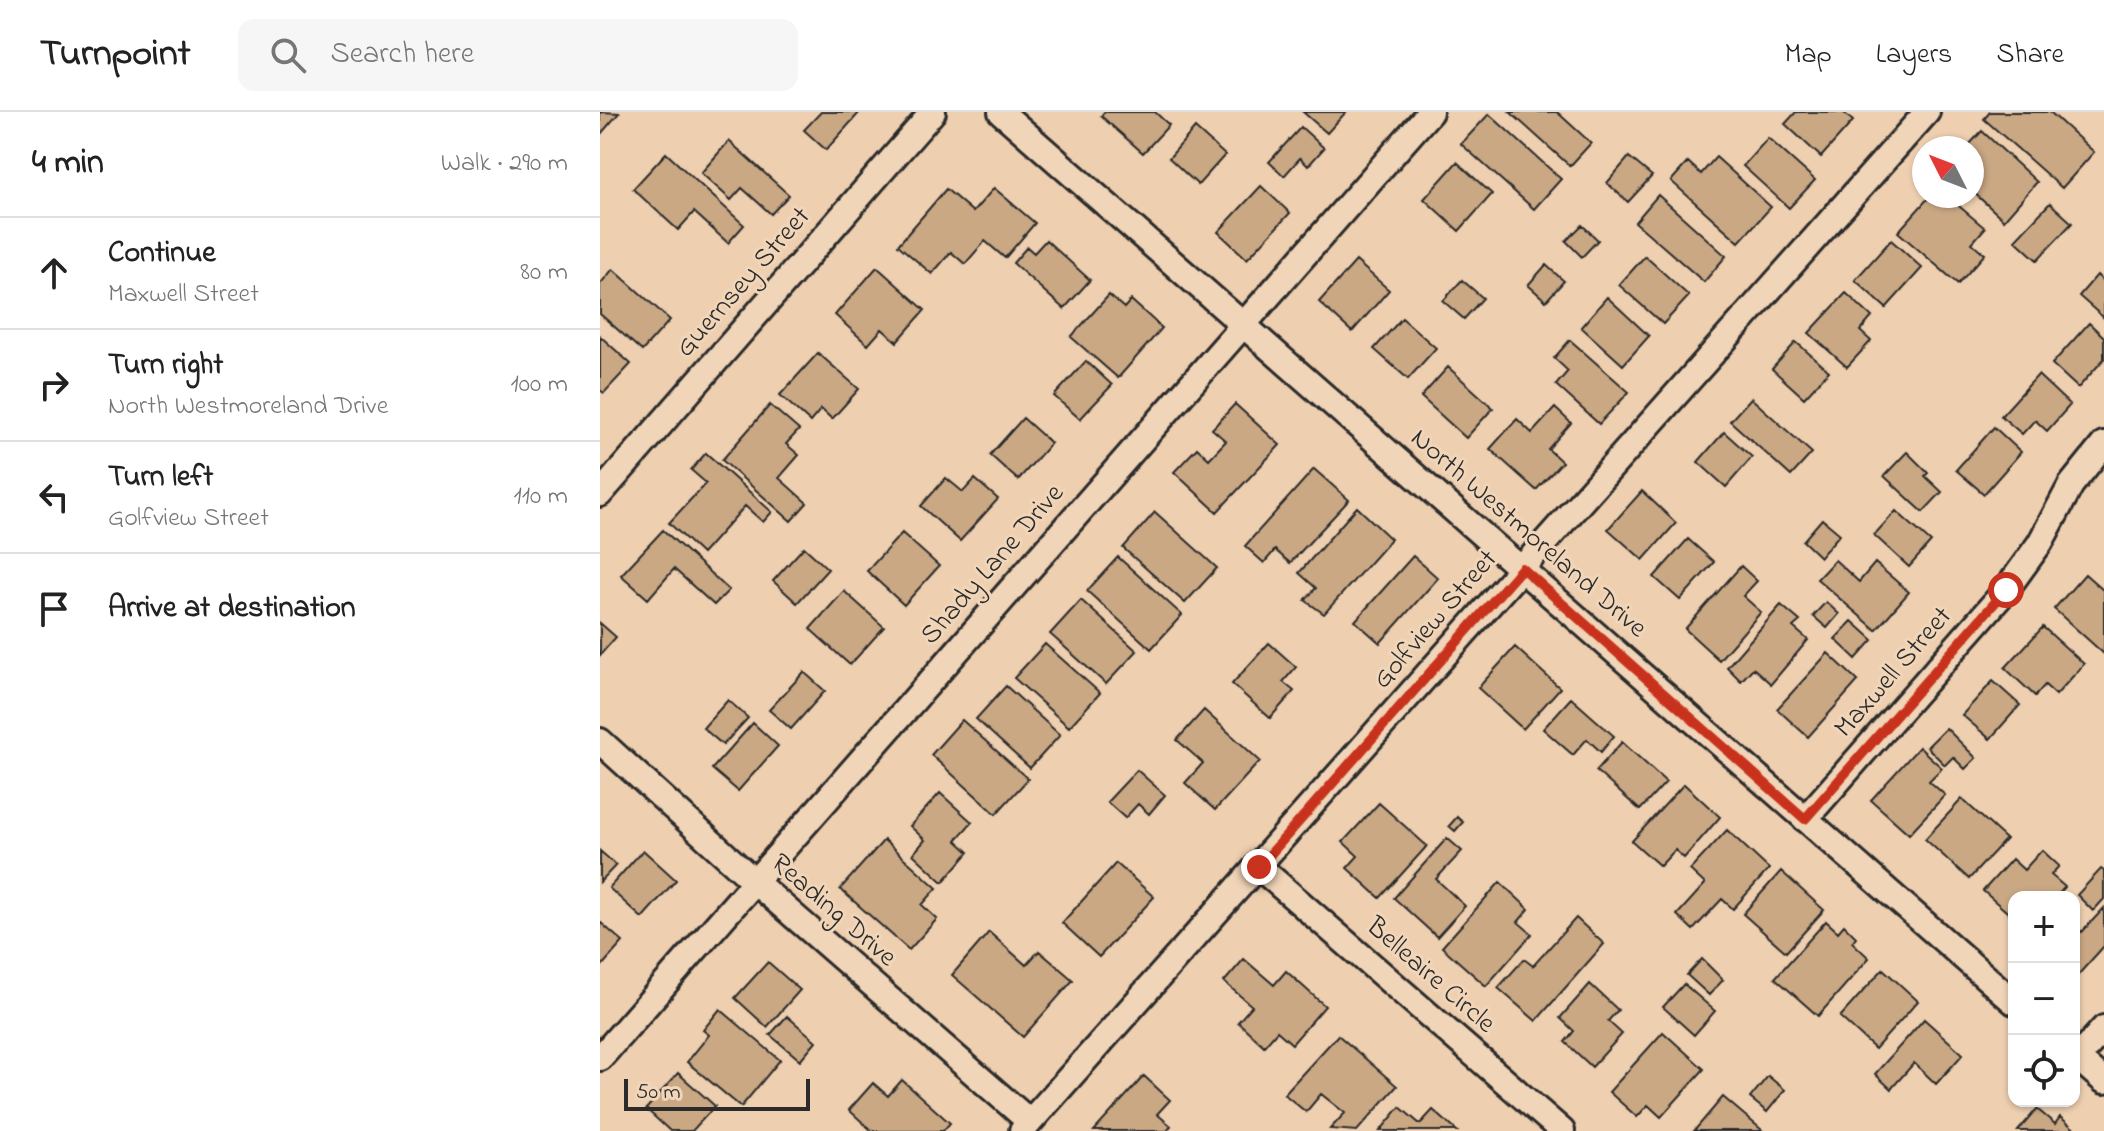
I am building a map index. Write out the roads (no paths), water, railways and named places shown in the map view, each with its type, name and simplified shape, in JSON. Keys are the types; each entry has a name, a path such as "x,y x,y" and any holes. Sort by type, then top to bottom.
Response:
{"street":[{"name":"Guernsey Street","path":"600,494 933,112"},
{"name":"North Westmoreland Drive","path":"1001,112 2008,997"},
{"name":"Shady Lane Drive","path":"600,1058 1430,112"},
{"name":"Golfview Street","path":"1026,1127 1927,112"},
{"name":"Maxwell Street","path":"1805,819 2006,590 2040,543 2071,485 2104,444"},
{"name":"Reading Drive","path":"600,741 1026,1127"},
{"name":"Belleaire Circle","path":"1259,867 1562,1131"},
{"path":"2080,1052 2104,1028"},
{"path":"2080,1060 2104,1081"}]}
